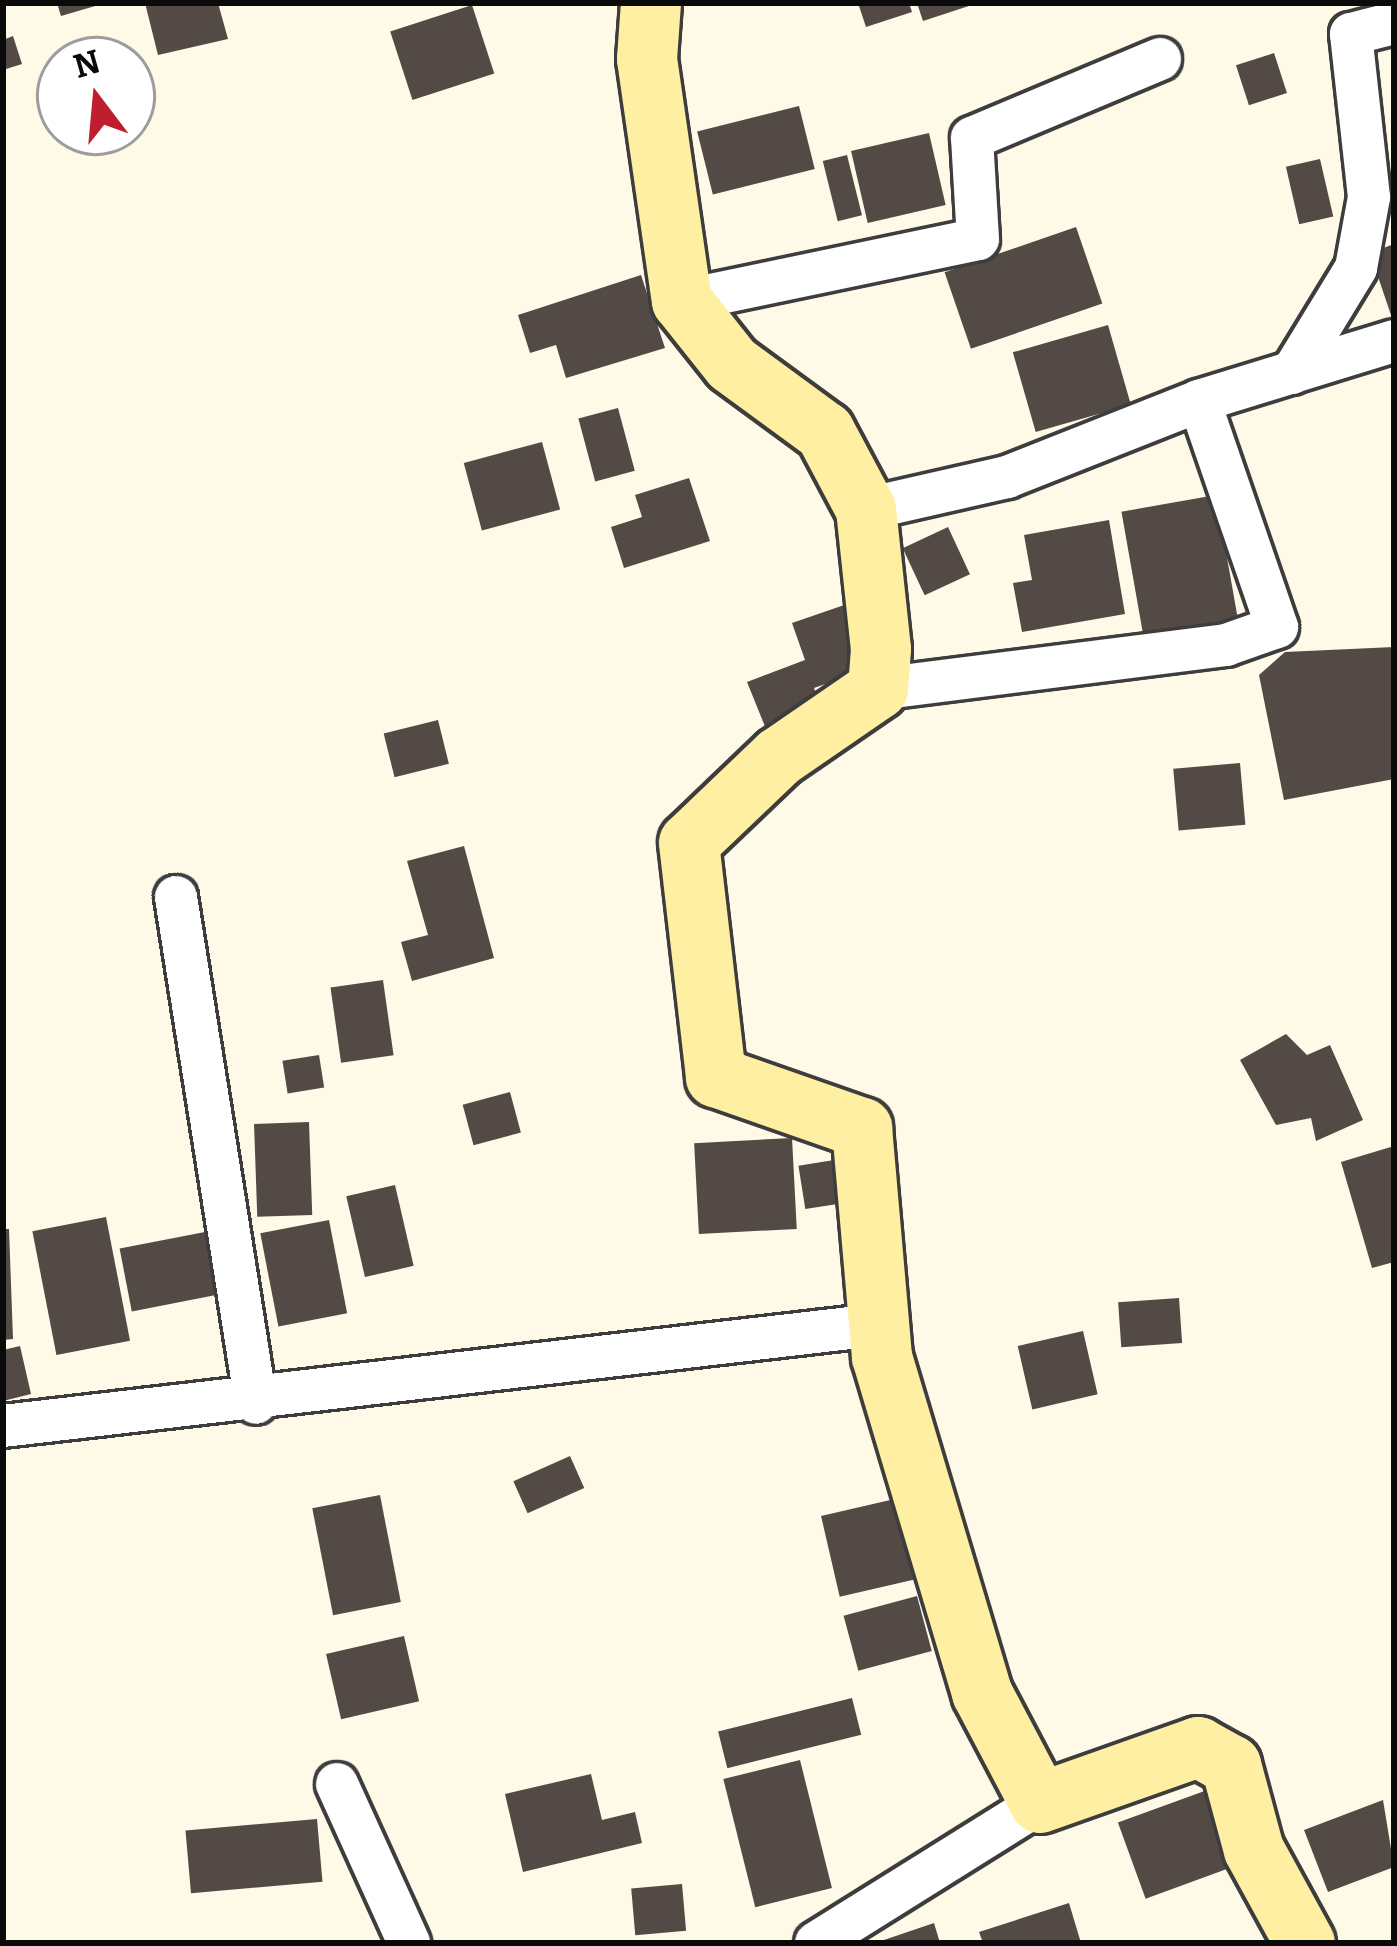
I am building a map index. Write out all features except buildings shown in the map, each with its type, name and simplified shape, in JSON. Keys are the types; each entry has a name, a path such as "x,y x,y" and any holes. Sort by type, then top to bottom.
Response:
{"street":[{"path":"651,3 647,59 682,301 733,364 825,432 866,509 878,689"},
{"path":"1292,373 1356,268 1369,197 1351,34 1394,23"},
{"path":"682,301 978,239 972,138 1160,59"},
{"path":"866,509 1007,477 1199,401 1394,341"},
{"path":"1040,1803 982,1693 876,1325 862,1128 716,1077 689,843 779,758 878,689 1226,646 1277,627 1199,401"},
{"path":"176,897 256,1403"},
{"path":"3,1426 256,1403 876,1325"},
{"path":"816,1943 1040,1803 1198,1747 1231,1765 1254,1850 1305,1943"},
{"path":"337,1784 409,1943"}]}
